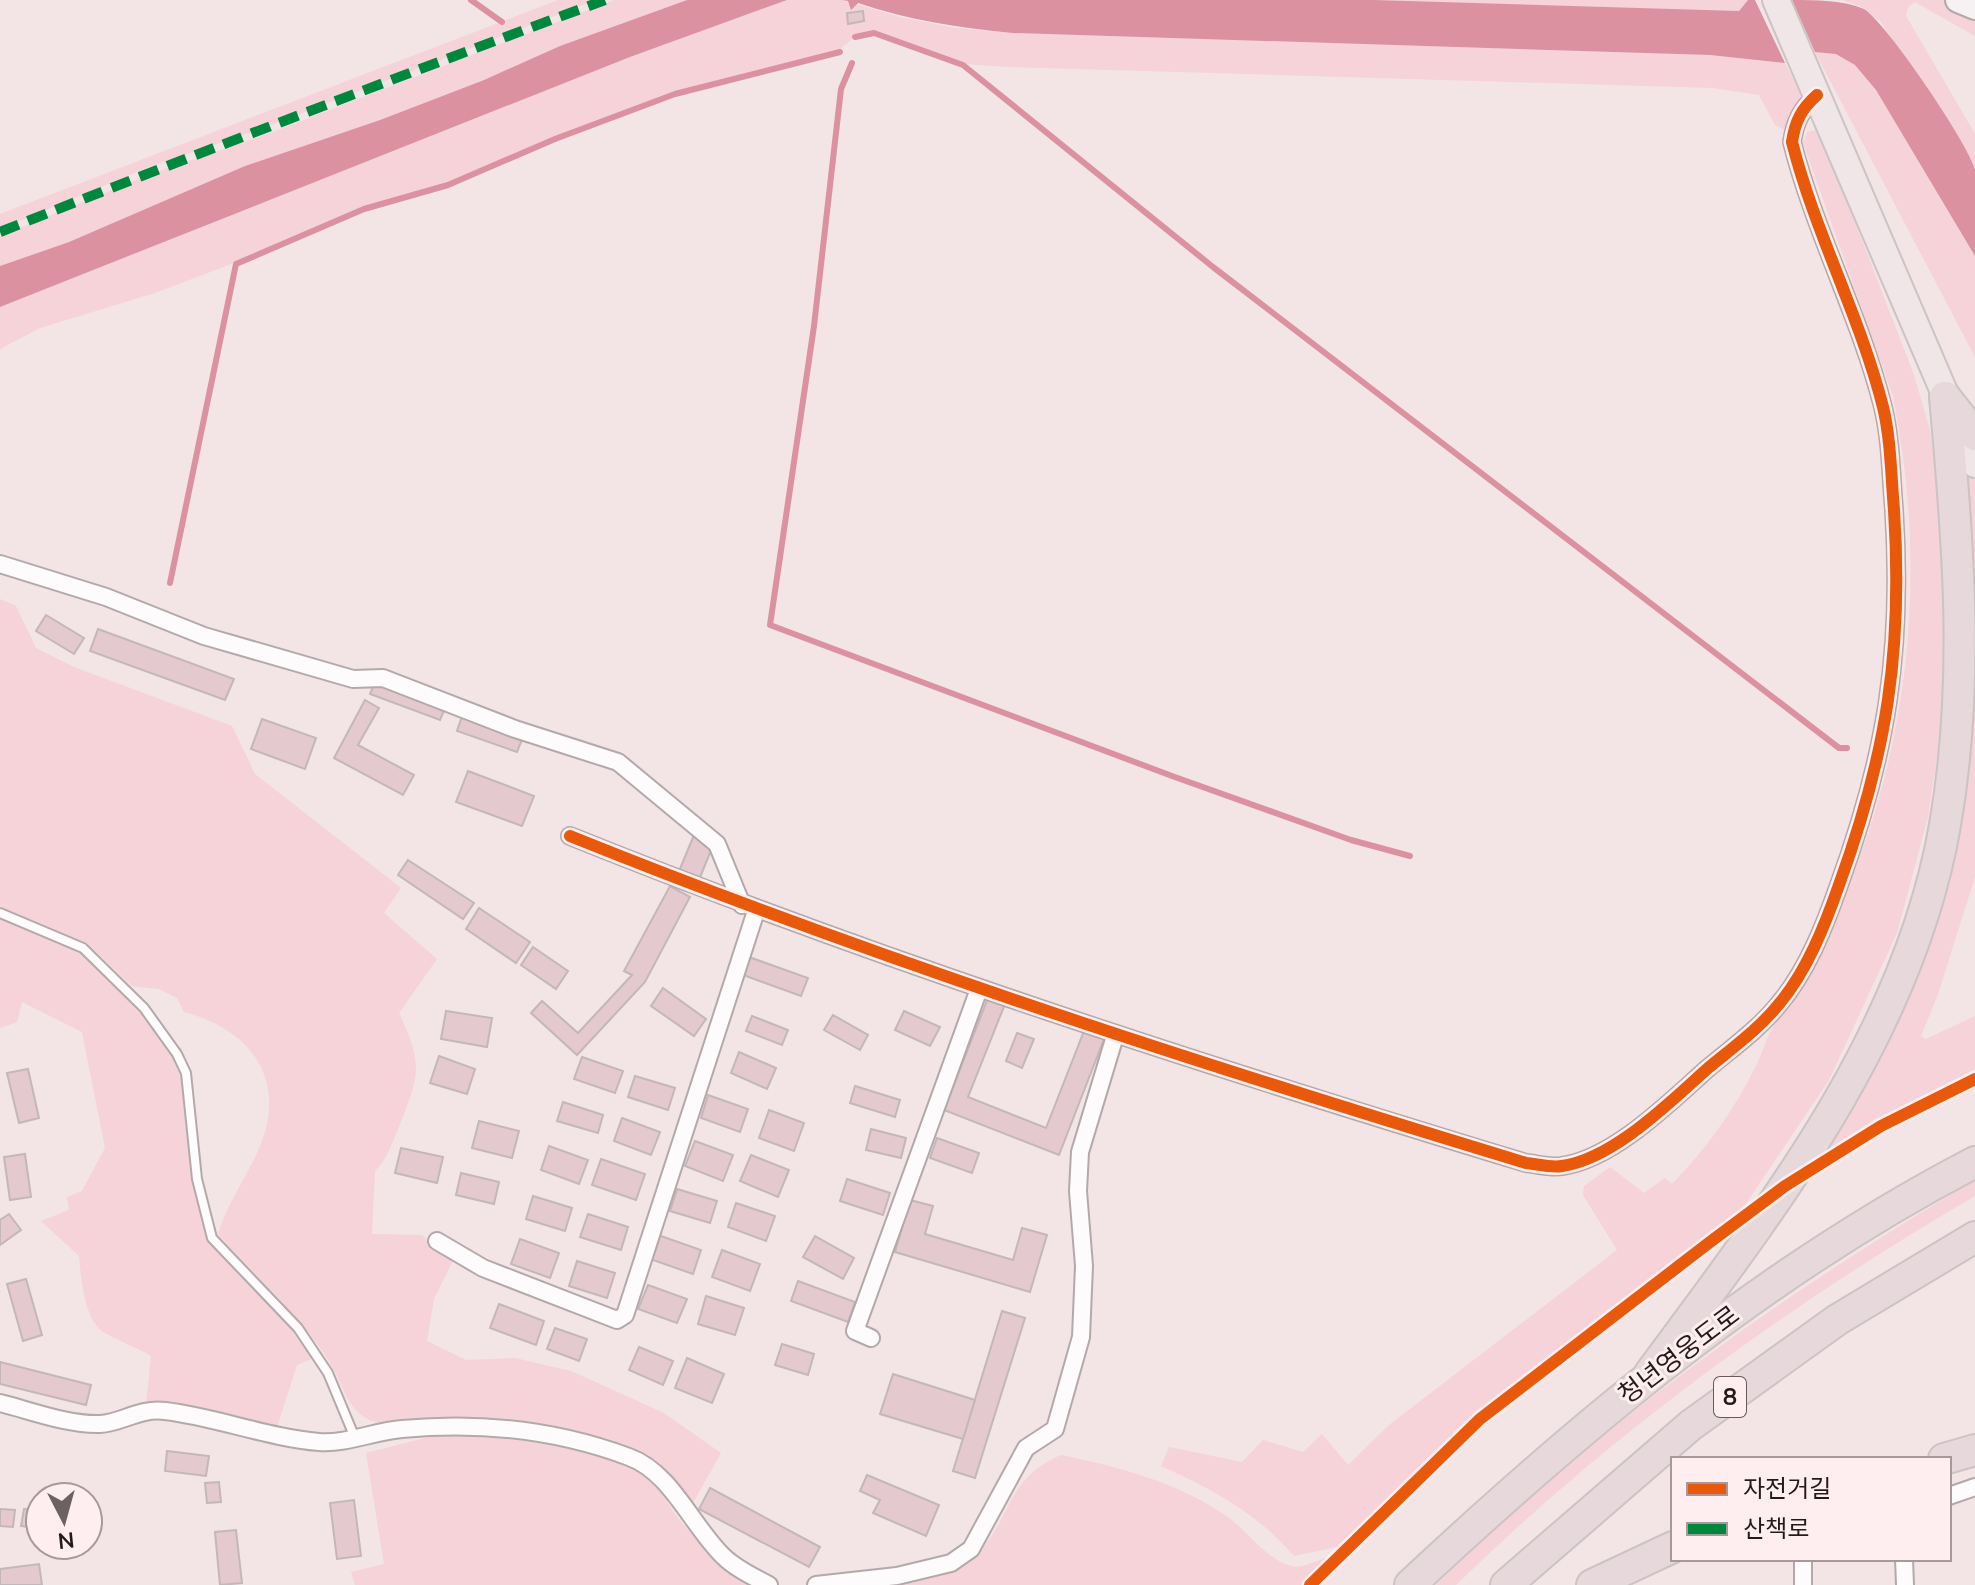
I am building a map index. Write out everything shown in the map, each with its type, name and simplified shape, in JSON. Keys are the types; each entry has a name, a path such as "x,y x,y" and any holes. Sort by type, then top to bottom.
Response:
{"highway":[{"path":"1945,397 1975,435"},
{"path":"1650,1373 1759,1225 1823,1130 1877,1030 1918,928 1945,826 1959,711 1960,602 1945,397"},
{"name":"청년영웅도로","path":"1410,1585 1509,1492 1650,1373 1801,1266 1975,1162"},
{"name":"8","path":"1506,1585 1691,1425 1837,1320 1975,1237"},
{"path":"1951,1457 1975,1450"},
{"path":"1592,1585 1671,1548"}],"main road":[{"path":"1776,0 1975,464"}],"street":[{"path":"1958,0 1975,7"},
{"path":"570,836 749,908 1115,1036 1526,1163 1559,1167 1582,1161 1612,1146 1686,1087 1779,1004 1813,947 1866,808 1887,723 1895,648 1895,529 1883,409 1792,142 1799,115 1817,95"},
{"path":"0,564 106,597 204,636 353,679 383,678 515,729 618,762 717,844 749,908 625,1315 617,1320 483,1268 437,1241"},
{"path":"871,1338 855,1331 979,989"},
{"path":"816,1585 897,1576 951,1563 971,1549 1026,1448 1055,1429 1081,1337 1084,1266 1078,1191 1080,1152 1115,1036"},
{"path":"0,1403 84,1423 104,1424 128,1414 159,1411 209,1417 319,1442 401,1429 521,1430 585,1443 633,1458 659,1475 724,1558 769,1585"},
{"path":"1951,1495 1975,1487"},
{"path":"1803,1561 1803,1585"},
{"path":"1904,1561 1905,1585"}],"lane":[{"path":"0,913 83,948 144,1008 177,1054 186,1073 197,1179 212,1238 298,1328 328,1373 355,1438"}],"shaded area":[{"path":"558,0 596,0 263,128 149,167 0,229 0,214"},
{"path":"614,0 687,0 560,46 484,80 380,120 245,166 69,242 0,266 0,236 151,174 265,135"},
{"path":"687,0 787,0 630,57 0,307 0,266 69,242 245,166 380,120 484,80 560,46"},
{"path":"787,0 842,0 900,17 956,28 1013,33 1710,55 1785,63 1803,98 1785,130 1775,125 1759,95 1713,88 1008,67 964,64 874,31 858,34 838,51 675,93 555,137 448,184 363,208 255,255 155,293 40,328 0,349 0,307 630,57"},
{"path":"842,0 1374,0 1739,11 1748,0 1755,0 1785,63 1710,55 1013,33 934,22 858,3 851,10 848,1"},
{"path":"1375,0 1748,0 1739,11"},
{"path":"1792,0 1838,2 1864,9 1907,59 1959,137 1975,170 1975,256 1876,90 1855,65 1836,54 1815,52"},
{"path":"1842,0 1951,0 1975,9 1975,36 1915,2 1908,7 1906,16 1975,134 1975,169 1881,22 1862,7"},
{"path":"1815,52 1836,53 1855,65 1876,90 1969,243 1975,256 1975,357"},
{"path":"1816,130 1821,134 1914,375 1930,430 1942,524 1947,690 1928,817 1897,933 1829,1080 1743,1208 1476,1417 1341,1546 1294,1556 1265,1527 1233,1504 1161,1466 1169,1447 1242,1462 1263,1440 1303,1452 1322,1434 1348,1465 1389,1425 1617,1250 1583,1195 1584,1186 1610,1167 1644,1193 1665,1178 1672,1184 1697,1157 1739,1098 1773,1027 1817,962 1868,835 1899,712 1907,649 1909,523 1893,396 1803,143 1807,132"},
{"path":"1958,470 1975,474 1975,877 1937,997 1921,1036 1926,1039 1975,1016 1975,1069 1818,1158 1871,1065 1969,710 1972,649 1970,590"},
{"path":"0,599 16,606 36,648 74,667 232,726 255,774 401,888 384,913 437,959 399,1013 412,1045 415,1081 392,1145 375,1171 372,1234 422,1235 453,1261 434,1299 427,1341 466,1360 515,1358 571,1371 664,1413 721,1453 693,1503 673,1476 654,1459 597,1436 544,1426 464,1423 391,1425 366,1418 350,1402 333,1368 308,1332 218,1234 267,1126 269,1103 266,1081 258,1062 246,1046 229,1032 208,1020 184,1012 177,998 159,989 132,986 87,943 0,907"},
{"path":"0,916 82,951 142,1010 174,1055 183,1073 193,1179 209,1239 295,1330 314,1358 297,1365 277,1427 218,1412 146,1405 151,1356 105,1333 92,1319 85,1298 79,1256 41,1221 69,1210 67,1197 82,1191 105,1148 82,1032 22,1002 17,1022 0,1028"},
{"path":"1975,1180 1975,1196 1837,1281 1704,1374 1577,1475 1456,1585 1436,1585 1561,1471 1693,1366 1831,1270"},
{"path":"437,1435 552,1445 614,1460 639,1470 661,1490 675,1514 700,1543 750,1585 355,1585 351,1572 384,1564 366,1453"},
{"path":"1061,1455 1126,1471 1189,1494 1228,1517 1282,1563 1301,1566 1332,1555 1302,1585 880,1585 946,1571 970,1560 990,1538 1020,1486 1043,1465"}],"building":[{"path":"863,11 864,21 848,24 847,13"},
{"path":"46,615 84,638 74,654 36,631"},
{"path":"98,629 234,679 225,700 90,651"},
{"path":"375,682 445,708 440,720 370,694"},
{"path":"365,700 379,708 358,745 414,775 403,795 334,758"},
{"path":"462,716 523,737 517,752 457,731"},
{"path":"262,719 316,738 305,769 251,749"},
{"path":"468,771 534,796 522,826 456,802"},
{"path":"694,835 714,843 699,880 679,871"},
{"path":"408,860 474,903 463,919 398,875"},
{"path":"670,886 690,897 645,982 577,1055 531,1013 542,1001 578,1033 632,975 624,971"},
{"path":"479,908 530,942 516,963 466,929"},
{"path":"533,947 568,971 556,989 521,965"},
{"path":"749,957 808,978 801,996 743,975"},
{"path":"663,988 706,1019 694,1036 651,1006"},
{"path":"988,998 1005,1004 968,1097 1046,1128 1084,1031 1104,1039 1059,1155 944,1110"},
{"path":"446,1011 492,1018 487,1047 441,1039"},
{"path":"904,1011 940,1027 930,1046 895,1030"},
{"path":"833,1015 868,1035 860,1050 824,1030"},
{"path":"752,1016 788,1030 782,1045 746,1031"},
{"path":"1017,1033 1034,1039 1022,1068 1006,1061"},
{"path":"739,1052 776,1068 767,1089 731,1073"},
{"path":"439,1056 475,1069 467,1094 430,1083"},
{"path":"582,1057 623,1071 615,1093 574,1079"},
{"path":"28,1069 39,1118 19,1123 7,1073"},
{"path":"635,1076 675,1088 668,1110 628,1097"},
{"path":"855,1086 900,1100 895,1117 850,1103"},
{"path":"708,1095 748,1109 740,1132 701,1118"},
{"path":"563,1102 603,1115 598,1133 557,1121"},
{"path":"769,1110 804,1123 794,1151 759,1138"},
{"path":"622,1118 660,1132 651,1155 614,1141"},
{"path":"479,1121 519,1131 512,1158 472,1148"},
{"path":"871,1129 906,1138 901,1158 866,1150"},
{"path":"937,1138 979,1153 972,1173 930,1158"},
{"path":"695,1141 733,1155 723,1181 685,1166"},
{"path":"549,1146 588,1160 579,1184 541,1170"},
{"path":"401,1148 443,1157 437,1183 395,1173"},
{"path":"25,1154 31,1197 10,1200 4,1157"},
{"path":"751,1155 789,1170 778,1197 740,1181"},
{"path":"601,1159 645,1174 636,1200 592,1185"},
{"path":"461,1173 499,1182 494,1204 456,1195"},
{"path":"847,1179 890,1193 883,1215 840,1201"},
{"path":"677,1189 717,1201 710,1223 670,1211"},
{"path":"533,1196 572,1208 565,1231 526,1219"},
{"path":"910,1200 933,1206 925,1234 1013,1260 1022,1228 1047,1235 1030,1292 895,1252"},
{"path":"736,1203 775,1216 766,1241 728,1227"},
{"path":"9,1214 21,1230 0,1245 0,1220"},
{"path":"588,1214 628,1227 621,1250 580,1237"},
{"path":"658,1235 701,1250 693,1274 650,1259"},
{"path":"815,1236 854,1258 843,1279 803,1257"},
{"path":"520,1239 559,1253 550,1278 511,1264"},
{"path":"722,1250 760,1264 750,1291 712,1277"},
{"path":"577,1261 615,1273 607,1298 569,1286"},
{"path":"26,1279 42,1335 23,1341 7,1284"},
{"path":"798,1281 855,1302 848,1322 791,1301"},
{"path":"648,1285 687,1299 677,1323 638,1309"},
{"path":"706,1296 744,1308 735,1335 698,1324"},
{"path":"499,1304 544,1321 536,1345 490,1328"},
{"path":"1002,1311 1025,1318 975,1478 953,1471"},
{"path":"555,1328 587,1339 579,1361 547,1349"},
{"path":"782,1344 814,1354 808,1375 775,1365"},
{"path":"639,1347 673,1361 663,1385 629,1370"},
{"path":"687,1358 724,1374 712,1403 675,1388"},
{"path":"0,1362 91,1385 86,1405 0,1384"},
{"path":"893,1374 975,1400 963,1439 880,1414"},
{"path":"167,1451 209,1456 206,1476 165,1471"},
{"path":"867,1475 939,1505 926,1536 873,1513 880,1500 860,1491"},
{"path":"219,1482 221,1502 207,1503 205,1483"},
{"path":"710,1488 820,1547 809,1567 699,1509"},
{"path":"354,1500 361,1556 337,1559 330,1503"},
{"path":"0,1509 15,1510 13,1527 0,1526"},
{"path":"236,1530 242,1583 220,1585 215,1532"},
{"path":"39,1564 42,1585 0,1585 0,1569"}],"waterway":[{"path":"471,0 502,22"},
{"path":"855,37 874,33 963,65 1213,267 1839,748 1847,748"},
{"path":"170,583 236,264 364,209 448,185 555,139 675,94 840,52"},
{"path":"852,63 841,89 814,326 770,625 1172,776 1351,840 1410,856"}],"marked path":[{"path":"0,232 605,0"}],"cycle path":[{"path":"570,836 806,926 1044,1010 1526,1163 1562,1166 1601,1153 1658,1113 1754,1030 1789,991 1807,962 1839,885 1856,837 1880,745 1888,700 1896,609 1889,445 1886,420 1873,373 1792,142 1800,116 1817,95"},
{"path":"1310,1585 1480,1419 1710,1242 1785,1186 1881,1126 1975,1079"}]}
